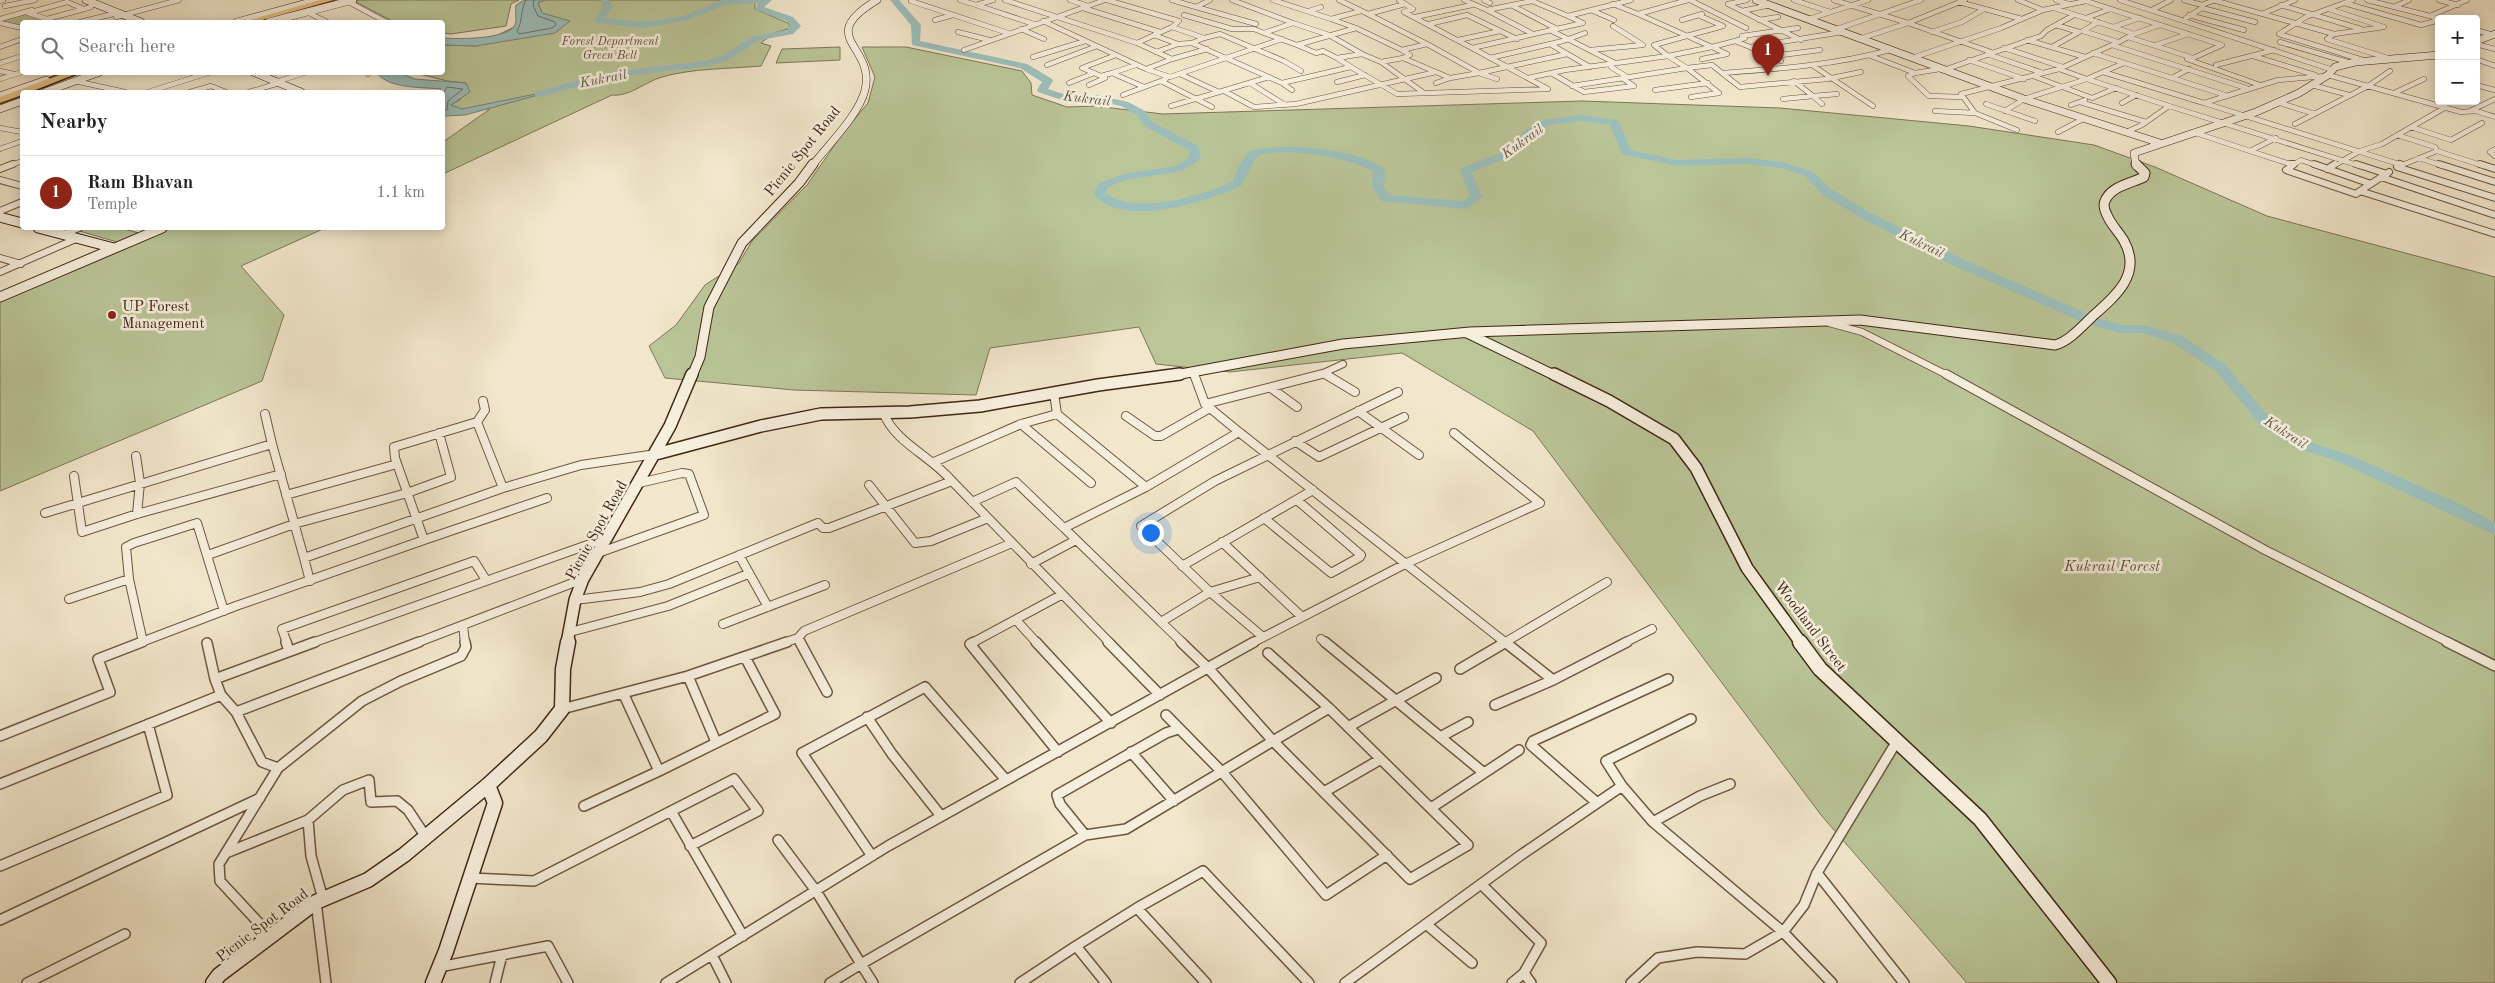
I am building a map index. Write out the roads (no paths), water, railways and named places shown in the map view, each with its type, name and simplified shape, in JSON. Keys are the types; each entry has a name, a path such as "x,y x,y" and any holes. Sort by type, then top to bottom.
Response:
{"highway":[{"path":"255,20 330,0"},
{"path":"266,20 347,0"},
{"path":"39,90 81,75"},
{"path":"33,90 76,77"},
{"path":"0,100 20,94"},
{"path":"0,104 20,97"}],"street":[{"path":"4,6 35,0"},
{"path":"0,21 66,0"},
{"path":"76,0 134,20"},
{"path":"86,0 126,20"},
{"path":"91,20 179,0"},
{"path":"244,20 318,0"},
{"path":"277,20 347,0 382,20"},
{"path":"921,4 933,0"},
{"path":"960,0 1034,24"},
{"path":"976,5 993,0"},
{"path":"1005,0 1137,43 1172,59"},
{"path":"1070,0 1088,6"},
{"path":"964,50 1106,0 1179,21 1172,27 1137,43"},
{"path":"1172,0 1256,24"},
{"path":"1174,20 1210,0"},
{"path":"1232,0 1330,35 1362,54 1381,62 1424,93"},
{"path":"1274,0 1306,12 1321,7"},
{"path":"1341,0 1479,73 1496,80"},
{"path":"1464,0 1533,34"},
{"path":"1484,0 1490,3"},
{"path":"1472,48 1583,23 1533,0 1487,10"},
{"path":"1568,16 1628,0"},
{"path":"1670,0 1678,3"},
{"path":"1638,14 1689,0 1713,10 1746,28"},
{"path":"1747,0 1728,4 1801,40"},
{"path":"1794,0 1830,12"},
{"path":"1834,0 1908,23 2043,73"},
{"path":"1809,19 1868,0"},
{"path":"1750,47 1801,40 1839,31 1921,0"},
{"path":"1859,39 1908,23 1965,0"},
{"path":"2018,0 2043,10"},
{"path":"2056,0 2068,4"},
{"path":"1912,58 2043,10 2086,0 2222,45"},
{"path":"2120,0 2274,50 2327,74"},
{"path":"2152,10 2171,0"},
{"path":"2184,0 2255,22"},
{"path":"2183,20 2214,0 2334,34"},
{"path":"2260,85 2187,59 2238,38 2244,30 2264,14 2295,0"},
{"path":"2353,0 2313,14 2279,34 2369,62"},
{"path":"2367,0 2435,18"},
{"path":"2394,7 2409,0"},
{"path":"2439,0 2458,5"},
{"path":"2430,16 2467,0"},
{"name":"Picnic Spot Road","path":"213,983 219,975 319,900 368,880 426,837 488,785 541,736 562,709 563,670 575,600 583,579 656,454 700,356 709,307 742,242 799,184 860,104 866,91 866,78 864,64 850,43 848,34 850,21 855,14 876,1"},
{"path":"911,1 1008,33"},
{"path":"1368,14 1386,9 1403,1 1413,9 1399,13"},
{"path":"84,8 67,2 28,13 47,19 92,6"},
{"path":"1742,11 1766,2 1859,39 2024,99 2160,143"},
{"path":"1959,2 2022,19"},
{"path":"1613,4 1727,54 1702,59"},
{"path":"2344,4 2421,25"},
{"path":"1415,18 1472,5"},
{"path":"1511,5 1557,29"},
{"path":"2281,5 2365,30"},
{"path":"1082,8 1160,32"},
{"path":"2053,8 2134,34 2160,25"},
{"path":"1184,15 1232,29 1254,29 1316,53 1323,51 1397,94 1548,89 1429,24 1386,9"},
{"path":"1932,32 1962,22 1984,9"},
{"path":"2086,18 2110,9"},
{"path":"2329,9 2384,27 2334,34 2327,38 2394,60"},
{"path":"1590,50 1643,45 1614,23 1591,10"},
{"path":"1682,20 1713,10"},
{"path":"2370,21 2403,10"},
{"path":"1309,11 1356,28 1410,55 1381,62"},
{"path":"1331,19 1361,11"},
{"path":"307,12 323,20"},
{"path":"935,20 953,14"},
{"path":"1429,24 1466,15 1517,39"},
{"path":"1691,97 1719,93 1708,83 1654,45 1723,26 1698,15"},
{"path":"1964,97 1929,96 1908,76 1915,73 1942,69 2041,36 2074,15"},
{"path":"2189,16 2244,30"},
{"path":"1759,20 1778,17"},
{"path":"2113,27 2140,18"},
{"path":"0,21 20,27"},
{"path":"1042,21 1136,65 1170,78"},
{"path":"2410,29 2435,21"},
{"path":"2052,47 2098,22"},
{"path":"1264,33 1293,23"},
{"path":"2056,25 2119,42"},
{"path":"1172,27 1204,38"},
{"path":"1297,45 1356,28"},
{"path":"1528,78 1590,66 1668,56 1746,38 1742,36 1798,28"},
{"path":"1021,29 1044,39"},
{"path":"1156,52 1178,44 1192,43 1232,29"},
{"path":"1550,30 1613,63"},
{"path":"1458,40 1500,31"},
{"path":"2480,31 2494,34"},
{"path":"958,32 989,40"},
{"path":"1490,58 1550,44 1585,33"},
{"path":"1220,34 1255,48 1301,71"},
{"path":"2154,45 2189,34"},
{"path":"2480,41 2494,34"},
{"path":"1154,35 1178,44"},
{"path":"1975,113 1961,94 2061,68 2128,37 2192,58"},
{"path":"0,47 20,40"},
{"path":"1033,57 1085,40"},
{"path":"1123,95 1282,40"},
{"path":"2027,40 2085,57"},
{"path":"1735,41 1781,61"},
{"path":"2280,42 2351,64"},
{"path":"1192,43 1282,83 1292,90"},
{"path":"1402,50 1427,44"},
{"path":"1550,44 1590,66"},
{"path":"2480,44 2495,49"},
{"path":"2112,45 2246,88"},
{"path":"1047,66 1097,46"},
{"path":"2004,48 2087,79 2169,106 2387,174"},
{"path":"1146,69 1207,49"},
{"path":"1771,56 1820,50"},
{"path":"1722,73 1812,65 1871,56 1890,50"},
{"path":"2216,65 2274,50"},
{"path":"2093,53 2225,95"},
{"path":"1337,58 1362,54"},
{"path":"1436,83 1450,78 1567,54"},
{"path":"1089,84 1105,78 1082,68 1116,55"},
{"path":"304,558 504,488 581,465 656,454 760,426 821,414 980,406 1054,393 1193,373 1343,344 1466,332 1877,321 2035,344 2055,345 2063,343 2128,278 2132,257 2125,240 2111,225 2104,211 2104,202 2112,192 2144,177 2145,173 2136,166 2134,153 2277,102 2312,85 2327,74 2351,64 2435,55"},
{"path":"1871,56 1915,73"},
{"path":"2253,56 2435,102"},
{"path":"0,64 20,57"},
{"path":"1403,58 1450,78"},
{"path":"1969,60 2024,79"},
{"path":"2479,60 2495,66"},
{"path":"1551,73 1584,92 1634,86 1611,67 1613,63"},
{"path":"2005,110 2024,99 2087,79 2124,63"},
{"path":"1101,76 1136,65"},
{"path":"1572,86 1712,65 1749,93"},
{"path":"1812,65 1873,106"},
{"path":"1282,83 1351,67"},
{"path":"2172,78 2190,70"},
{"path":"2295,124 2368,86 2390,70"},
{"path":"0,71 14,74"},
{"path":"0,79 20,72"},
{"path":"1180,74 1254,107 1296,104 1436,72"},
{"path":"1740,87 1794,82 1861,72"},
{"path":"2103,72 2360,152 2495,198"},
{"path":"1069,84 1094,73"},
{"path":"1112,73 1144,87"},
{"path":"2204,102 2278,80 2327,74"},
{"path":"0,96 60,75"},
{"path":"154,90 202,75"},
{"path":"260,75 296,90"},
{"path":"255,90 299,75"},
{"path":"1337,82 1366,75"},
{"path":"2033,76 2092,98"},
{"path":"49,90 76,77 118,90"},
{"path":"1171,106 1269,77"},
{"path":"2394,93 2424,79"},
{"path":"1161,81 1212,107"},
{"path":"1794,82 1822,104"},
{"path":"1250,83 1285,104"},
{"path":"1655,90 1708,83"},
{"path":"2312,85 2349,95"},
{"path":"197,90 211,86 221,90"},
{"path":"2480,86 2495,90"},
{"path":"2071,105 2116,88"},
{"path":"1783,99 1837,94"},
{"path":"2122,103 2136,95"},
{"path":"2470,112 2495,98"},
{"path":"0,109 20,102"},
{"path":"2080,102 2146,122"},
{"path":"2277,102 2315,114"},
{"path":"2480,103 2484,104"},
{"path":"1986,104 2035,121"},
{"path":"2443,105 2461,112 2495,117"},
{"path":"2126,132 2146,122 2169,106"},
{"path":"2327,169 2342,159 2382,144 2446,107"},
{"path":"1935,111 1975,113 2017,130"},
{"path":"2058,132 2083,119"},
{"path":"2444,145 2482,124"},
{"path":"2411,127 2451,140"},
{"path":"0,128 20,132"},
{"path":"2193,132 2293,165"},
{"path":"2397,135 2434,147 2437,151 2495,169"},
{"path":"2250,152 2276,138"},
{"path":"0,149 20,142"},
{"path":"2315,150 2286,170 2356,194 2400,166 2437,151"},
{"path":"2495,150 2490,152 2495,156"},
{"path":"2419,158 2495,182"},
{"path":"2301,160 2371,184"},
{"path":"0,170 20,162"},
{"path":"2381,177 2495,215"},
{"path":"0,180 20,185"},
{"path":"2360,191 2495,234"},
{"path":"0,211 20,203"},
{"path":"0,217 20,222"},
{"path":"47,230 114,248"},
{"path":"64,234 74,230"},
{"path":"0,297 157,230"},
{"path":"0,272 78,238"},
{"path":"0,258 20,264"},
{"path":"1827,323 1862,332 1983,393 2266,550 2495,666"},
{"name":"Woodland Street","path":"1466,332 1609,401 1674,440 1696,468 1747,568 1820,669 1980,819 2109,983"},
{"path":"1126,416 1155,436 1161,436 1207,406 1324,374 1343,364"},
{"path":"1193,373 1207,406 1553,680"},
{"path":"1324,374 1355,392"},
{"path":"1271,388 1297,407"},
{"path":"1263,637 1182,566 1142,524 1215,481 1398,392"},
{"path":"1054,393 1057,414 1146,486"},
{"path":"424,540 397,464 394,447 477,422 485,410 483,401"},
{"path":"1358,411 1419,455"},
{"path":"883,412 886,424 907,443 934,462 1160,695"},
{"path":"265,414 310,580"},
{"path":"934,462 1021,424 1057,414"},
{"path":"1295,441 1319,458 1404,417"},
{"path":"477,422 504,488"},
{"path":"1021,424 1091,483"},
{"path":"1064,528 1146,486 1239,432"},
{"path":"208,555 294,524 407,493 451,477 439,433"},
{"path":"666,983 816,890 941,816 1209,669 1263,637 1407,563 1540,503 1454,433"},
{"path":"45,512 272,444"},
{"path":"136,456 140,483 137,514"},
{"path":"286,496 397,464"},
{"path":"598,553 704,515 689,474 682,473 639,483"},
{"path":"74,476 82,532 137,514 281,474"},
{"path":"575,600 604,598 640,592 669,584 818,523 823,528 829,528 952,481"},
{"path":"972,502 1016,482 1209,669 1273,741 1410,879 1468,845 1348,726 1268,653"},
{"path":"869,485 909,537 919,544 988,518"},
{"path":"1182,566 1313,490"},
{"path":"0,736 110,692 98,659 310,580 547,498"},
{"path":"1264,518 1331,574 1360,557 1361,555 1296,500"},
{"path":"143,642 129,579 126,547 197,523 224,611"},
{"path":"214,678 607,538"},
{"path":"1031,564 1076,540"},
{"path":"1222,542 1302,616"},
{"path":"562,709 624,695 688,676 798,638 804,631 1012,544"},
{"path":"739,555 768,607"},
{"path":"289,651 282,629 334,609 474,561 486,580"},
{"path":"570,632 668,606 748,574"},
{"path":"1161,622 1210,592 1260,577"},
{"path":"69,599 129,579"},
{"path":"236,712 392,650 583,579"},
{"path":"1460,669 1607,582"},
{"path":"724,624 825,585"},
{"path":"1058,752 970,644 1061,595"},
{"path":"1016,620 1111,723"},
{"path":"271,936 220,881 219,864 278,768 362,701 461,656 466,647 463,625"},
{"path":"1495,705 1553,680 1652,629"},
{"path":"798,638 827,692"},
{"path":"1321,639 1484,773"},
{"path":"207,643 214,678 220,695 236,712 262,762 278,768"},
{"path":"584,806 775,714 745,657"},
{"path":"688,676 716,742"},
{"path":"1348,726 1436,678"},
{"path":"1596,802 1531,745 1533,741 1668,679"},
{"path":"872,856 802,753 925,687 1006,780"},
{"path":"0,784 220,695"},
{"path":"624,695 658,771"},
{"path":"830,983 1085,835 1126,829 1329,708"},
{"path":"1166,715 1222,772 1326,895 1387,855"},
{"path":"867,718 892,754 941,816"},
{"path":"1691,719 1606,761 1622,786 1653,822 1783,932 1832,983"},
{"path":"1440,737 1468,722"},
{"path":"0,866 167,796 148,724"},
{"path":"1085,835 1060,804 1056,795 1131,752 1178,729"},
{"path":"1631,983 1658,958 1697,952 1745,954 1783,932 1804,905 1818,874 1897,741"},
{"path":"1431,808 1519,750"},
{"path":"1131,752 1174,801"},
{"path":"1324,792 1381,759"},
{"path":"470,878 534,881 734,779 758,811 690,846"},
{"path":"226,853 308,820 334,794 353,783 370,780 371,802 387,803 397,801 408,810 426,837"},
{"path":"1653,822 1700,796 1730,784"},
{"path":"433,983 495,803 488,785"},
{"path":"1345,983 1480,884 1596,802 1622,786"},
{"path":"0,920 260,798"},
{"path":"671,811 742,936"},
{"path":"308,820 311,856 319,900 323,969 326,983"},
{"path":"778,840 816,890 873,983"},
{"path":"1020,983 1137,908 1203,871 1310,983"},
{"path":"1818,874 1904,983"},
{"path":"1480,884 1541,943 1524,973 1512,983"},
{"path":"1137,908 1206,983"},
{"path":"1426,924 1472,963"},
{"path":"27,983 125,934"},
{"path":"439,967 548,946 568,983"},
{"path":"1076,946 1106,983"},
{"path":"494,983 502,955"},
{"path":"712,955 726,983"},
{"path":"1524,973 1531,983"}],"water":[{"path":"524,0 545,0 538,3 542,13 570,21 555,33 476,46 445,45 445,38 481,38 502,34 510,30 516,23 516,5"},
{"path":"379,75 405,75 415,79 466,83 470,92 451,105 462,109 560,89 465,115 445,116 445,90 398,85"}],"waterway":[{"path":"605,0 608,7 599,20 644,25 685,18 724,2 767,0"},
{"name":"Kukrail","path":"539,94 610,75 706,64 723,59 741,46 757,38 790,32 796,26 790,19 759,8 762,2 768,0"},
{"name":"Kukrail","path":"894,0 916,25 915,43 1023,66 1048,81 1042,90 1068,99 1096,98 1124,104 1141,113 1148,124 1194,148 1195,159 1178,169 1124,177 1103,185 1099,194 1112,203 1140,207 1158,206 1210,195 1237,184 1245,164 1253,154 1274,149 1308,151 1366,163 1379,171 1378,187 1386,198 1466,205 1476,197 1466,170 1510,152 1528,133 1537,127 1570,118 1614,122 1626,152 1677,163 1748,161 1783,165 1809,174 1827,192 1863,214 1957,262 2038,298 2090,320 2121,329 2143,329 2177,339 2221,368 2266,423 2303,445 2343,458 2452,507 2495,530"}],"place":[{"name":"Ram Bhavan","path":"1768,76"},
{"name":"UP Forest Management","path":"112,315"}],"park label":[{"name":"Forest Department Green Belt","path":"610,48"},
{"name":"Kukrail Forest","path":"2112,566"}]}
